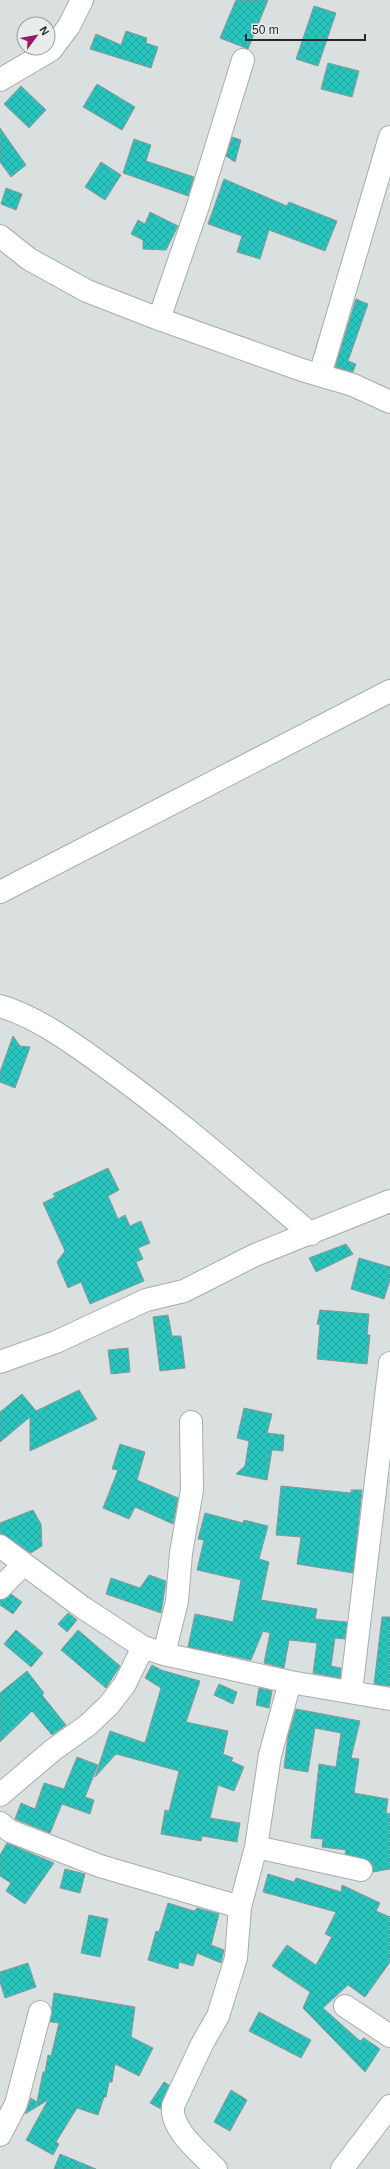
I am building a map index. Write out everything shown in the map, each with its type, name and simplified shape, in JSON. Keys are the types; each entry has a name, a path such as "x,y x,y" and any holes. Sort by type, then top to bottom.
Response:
{"street":[{"path":"0,80 51,50 69,26 82,0"},
{"path":"159,319 198,206 243,60"},
{"path":"320,374 390,137"},
{"path":"0,236 29,259 87,291 159,319 302,370 320,374 353,385 390,402"},
{"path":"0,892 390,691"},
{"path":"0,1006 11,1009 72,1042 160,1106 311,1234"},
{"path":"0,1362 56,1342 146,1300 184,1291 255,1255 311,1234 390,1201"},
{"path":"351,1692 390,1363"},
{"path":"164,1654 177,1601 181,1553 192,1490 191,1422"},
{"path":"0,1546 23,1565 82,1607 143,1647 164,1654 290,1682 390,1699"},
{"path":"0,1588 23,1565"},
{"path":"0,1795 53,1750 88,1725 109,1705 125,1684 143,1647"},
{"path":"216,2169 184,2135 172,2115 177,2095 202,2044 218,2016 236,1958 240,1907 256,1847 270,1756 290,1682"},
{"path":"0,1823 10,1831 100,1866 240,1907"},
{"path":"256,1847 361,1870"},
{"path":"345,2006 390,2036"},
{"path":"0,2136 16,2104 40,2012"},
{"path":"342,2169 390,2106"}],"building":[{"path":"236,0 268,0 248,49 220,38"},
{"path":"314,6 336,13 318,66 296,59"},
{"path":"126,31 147,38 146,43 158,47 151,68 90,49 96,34 121,45"},
{"path":"328,63 359,71 352,97 321,89"},
{"path":"97,84 135,107 122,130 83,107"},
{"path":"21,86 46,110 29,128 4,104"},
{"path":"0,128 26,165 11,177 0,162"},
{"path":"232,137 241,140 235,162 226,156"},
{"path":"134,139 151,145 146,161 194,177 188,196 123,173"},
{"path":"101,162 121,175 105,200 85,187"},
{"path":"224,179 287,206 289,202 337,221 325,251 269,230 260,259 237,252 242,236 208,224"},
{"path":"6,188 22,194 16,210 1,204"},
{"path":"150,212 178,226 166,250 143,249 143,240 131,234 138,220 145,224"},
{"path":"356,299 368,304 348,361 356,364 353,372 335,367"},
{"path":"13,1036 20,1046 30,1047 15,1088 0,1082 0,1072"},
{"path":"108,1168 119,1190 108,1196 118,1219 125,1215 130,1226 141,1221 150,1243 138,1248 143,1259 136,1262 144,1281 90,1304 81,1282 68,1288 57,1262 65,1251 43,1203 55,1197 53,1194"},
{"path":"346,1244 353,1254 316,1272 309,1258"},
{"path":"359,1258 390,1267 390,1280 384,1299 351,1289"},
{"path":"320,1310 369,1314 367,1335 370,1335 367,1364 317,1359 320,1325 317,1324"},
{"path":"168,1315 172,1336 181,1336 185,1368 160,1371 153,1317"},
{"path":"128,1348 130,1372 111,1374 108,1350"},
{"path":"79,1390 97,1419 30,1451 30,1417 0,1442 0,1412 22,1394 36,1411"},
{"path":"244,1408 272,1414 267,1433 284,1435 283,1451 272,1450 267,1480 236,1474 245,1466 249,1441 237,1438"},
{"path":"120,1444 145,1452 137,1480 178,1498 173,1524 135,1507 129,1519 103,1508 118,1470 112,1469"},
{"path":"281,1486 351,1493 351,1490 362,1490 353,1573 297,1564 301,1537 276,1535"},
{"path":"33,1510 41,1524 42,1546 31,1553 0,1533 0,1523"},
{"path":"205,1513 243,1523 244,1520 268,1526 259,1559 269,1562 261,1600 317,1609 315,1619 347,1622 345,1639 335,1638 331,1666 341,1668 340,1678 313,1673 317,1643 289,1640 284,1668 264,1663 270,1633 263,1631 251,1660 188,1647 195,1614 233,1622 241,1580 197,1570 204,1540 198,1539"},
{"path":"149,1575 166,1581 161,1613 106,1594 111,1578 140,1588"},
{"path":"11,1594 22,1602 13,1614 0,1605 0,1600"},
{"path":"68,1613 77,1620 67,1632 58,1624"},
{"path":"382,1617 390,1617 390,1686 374,1684"},
{"path":"16,1630 43,1653 31,1667 4,1644"},
{"path":"78,1630 120,1666 106,1688 61,1650"},
{"path":"152,1665 161,1670 200,1681 186,1722 228,1731 223,1754 233,1758 231,1761 244,1767 234,1791 218,1785 210,1818 240,1823 237,1842 202,1836 201,1841 161,1834 165,1810 169,1811 179,1771 116,1754 95,1777 110,1731 145,1743 161,1688 145,1678"},
{"path":"27,1671 44,1693 42,1695 66,1725 52,1735 32,1711 0,1742 0,1693"},
{"path":"219,1684 237,1692 233,1704 214,1695"},
{"path":"259,1688 272,1691 269,1708 256,1705"},
{"path":"296,1709 360,1721 351,1758 359,1759 354,1793 388,1799 386,1813 390,1814 390,1869 373,1872 373,1866 369,1861 345,1854 346,1850 322,1847 323,1839 311,1838 319,1764 336,1767 341,1733 315,1728 308,1772 284,1768 288,1736"},
{"path":"77,1757 98,1765 85,1797 94,1800 90,1814 62,1804 50,1833 15,1819 21,1803 35,1809 44,1783 64,1789"},
{"path":"7,1843 54,1863 25,1904 6,1891 11,1883 0,1876 0,1855"},
{"path":"65,1869 85,1874 80,1893 60,1888"},
{"path":"268,1874 294,1882 296,1878 341,1892 342,1885 380,1903 376,1911 390,1917 390,1962 365,1997 348,1985 323,2008 360,2041 364,2038 380,2049 365,2072 303,2008 310,1992 272,1966 287,1945 316,1965 332,1937 325,1934 336,1912 263,1892"},
{"path":"168,1903 194,1911 197,1908 219,1914 211,1945 224,1950 221,1963 197,1953 193,1966 179,1962 178,1969 148,1960 156,1931 159,1932"},
{"path":"89,1915 108,1919 100,1957 81,1953"},
{"path":"28,1963 36,1987 5,1998 0,1982 0,1972"},
{"path":"54,1993 135,2007 131,2037 153,2048 139,2076 115,2064 112,2082 109,2082 106,2097 104,2097 98,2115 77,2108 56,2142 59,2144 53,2155 26,2140 48,2100 25,2114 31,2098 37,2102 43,2072 45,2072 48,2055 51,2056 59,2023 50,2022"},
{"path":"259,2012 311,2040 301,2058 249,2031"},
{"path":"164,2082 169,2085 162,2101 161,2109 150,2103"},
{"path":"231,2090 247,2100 230,2131 214,2122"},
{"path":"60,2154 96,2169 54,2169"}]}
